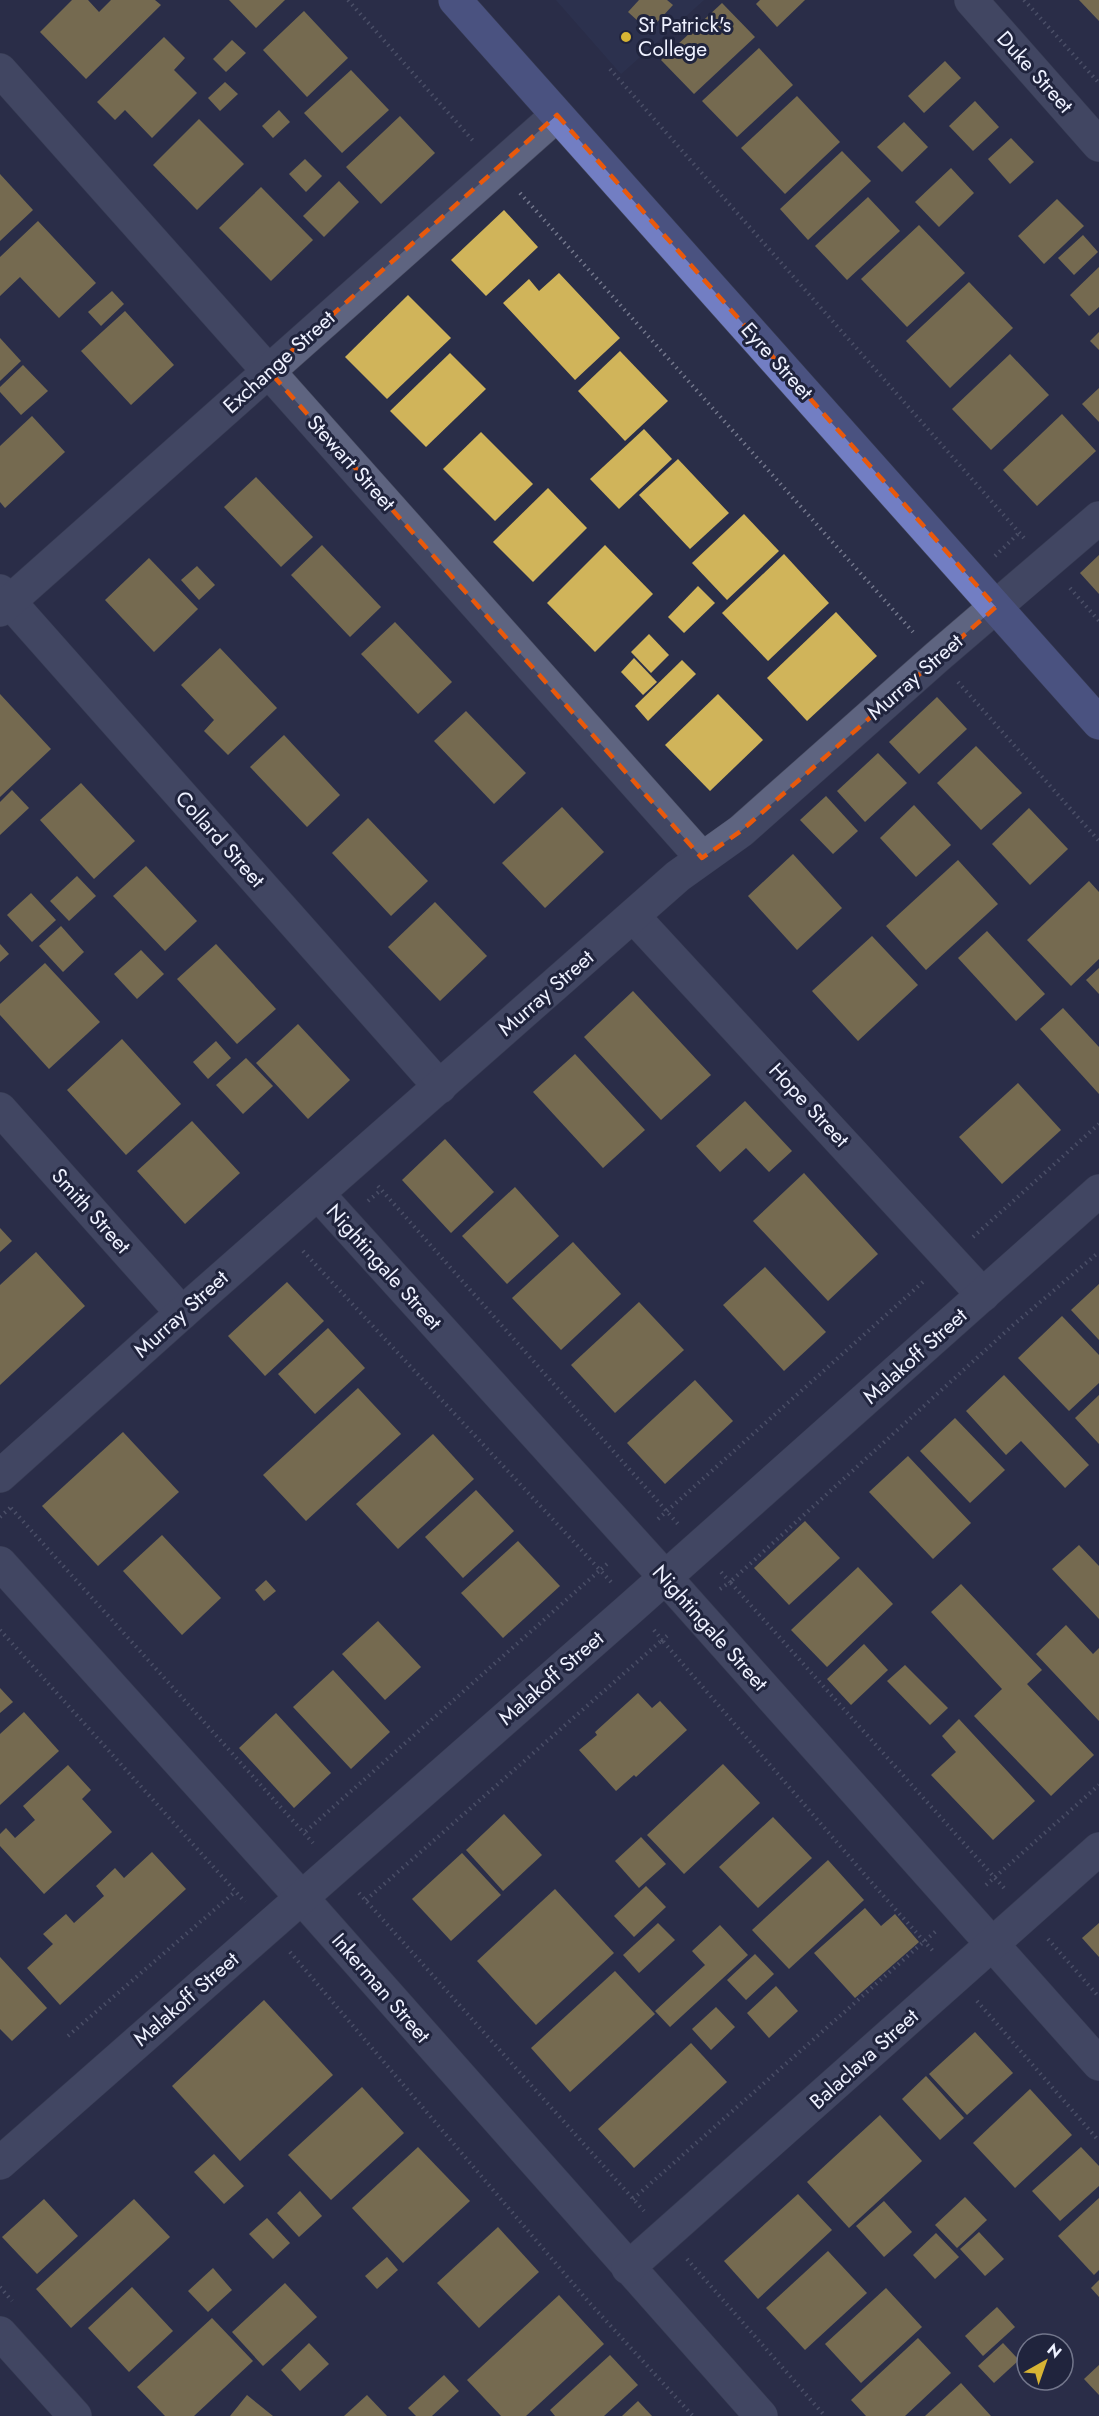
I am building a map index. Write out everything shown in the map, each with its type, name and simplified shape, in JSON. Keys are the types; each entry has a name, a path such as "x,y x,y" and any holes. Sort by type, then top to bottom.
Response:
{"main road":[{"name":"Eyre Street","path":"456,0 1099,723"}],"street":[{"name":"Duke Street","path":"971,0 1099,145"},
{"name":"Stewart Street","path":"0,70 702,858"},
{"name":"Exchange Street","path":"3,601 557,115"},
{"name":"Murray Street","path":"0,1476 633,916 702,858 741,831 937,657 996,607 1058,575 1099,518"},
{"name":"Collard Street","path":"3,601 440,1087"},
{"name":"Hope Street","path":"633,916 984,1294"},
{"name":"Smith Street","path":"0,1109 182,1313"},
{"name":"Malakoff Street","path":"0,2163 1099,1191"},
{"name":"Nightingale Street","path":"318,1194 665,1577 1099,2064"},
{"name":"Inkerman Street","path":"0,1563 301,1897 761,2416"},
{"name":"Balaclava Street","path":"628,2268 1099,1849"},
{"path":"0,2333 75,2416"}],"path":[{"path":"348,0 1099,841"},
{"path":"1024,0 1099,83"},
{"path":"610,69 1099,621"},
{"path":"356,1161 666,1512 1099,1124"},
{"path":"0,1517 11,1508 304,1833 600,1570 301,1248"},
{"path":"1099,1252 1012,1326 730,1582 1099,1997"},
{"path":"0,1630 236,1891 587,2300 693,2416"},
{"path":"1099,1785 995,1878 960,1908 924,1940 633,2199 366,1900 662,1640 879,1891 924,1940 1099,2141"},
{"path":"68,2036 236,1891"},
{"path":"699,2274 825,2416"}],"highlighted area":[{"path":"557,115 996,607 741,831 702,858 269,371"}],"shaded area":[{"name":"St Patrick's College","path":"556,0 704,0 621,74"}],"building":[{"path":"72,0 88,0 99,12 111,0 155,0 161,5 86,79 40,32"},
{"path":"229,0 285,0 256,28"},
{"path":"639,0 667,0 673,5 649,31 628,12"},
{"path":"760,0 805,0 777,27 756,4"},
{"path":"1079,0 1099,0 1099,21"},
{"path":"722,3 755,37 694,94 661,60"},
{"path":"304,11 348,58 307,97 263,50"},
{"path":"164,37 185,58 174,70 197,93 152,138 125,110 115,120 97,102"},
{"path":"232,40 246,53 226,72 213,59"},
{"path":"759,48 793,85 737,137 702,101"},
{"path":"945,61 961,78 924,113 908,96"},
{"path":"351,70 389,110 342,153 304,113"},
{"path":"225,82 238,94 220,111 208,98"},
{"path":"797,96 840,142 785,194 741,148"},
{"path":"975,101 999,127 973,151 949,126"},
{"path":"279,110 290,122 273,138 262,126"},
{"path":"400,116 435,153 381,204 346,167"},
{"path":"199,119 244,164 197,210 153,165"},
{"path":"904,122 928,147 902,172 877,147"},
{"path":"1011,138 1034,162 1010,184 988,159"},
{"path":"842,151 871,181 808,240 780,209"},
{"path":"305,159 322,176 306,192 289,174"},
{"path":"951,168 974,193 939,227 915,202"},
{"path":"0,174 33,210 0,241"},
{"path":"339,181 359,202 324,237 303,216"},
{"path":"261,187 313,240 271,281 219,228"},
{"path":"868,197 900,231 847,280 815,246"},
{"path":"1057,199 1084,226 1044,264 1018,236"},
{"path":"504,210 538,247 486,296 451,260"},
{"path":"38,221 96,283 59,318 20,277 0,296 0,257"},
{"path":"919,225 965,273 907,327 861,279"},
{"path":"1083,235 1098,252 1074,275 1058,258"},
{"path":"1099,267 1099,307 1089,316 1070,295"},
{"path":"559,273 620,338 575,380 503,303 529,279 539,291"},
{"path":"969,282 1013,328 950,388 906,341"},
{"path":"112,291 124,304 101,326 88,312"},
{"path":"408,295 451,338 387,399 345,357"},
{"path":"125,311 174,365 131,405 81,351"},
{"path":"1099,332 1099,350 1090,341"},
{"path":"0,338 21,361 0,381"},
{"path":"620,351 668,401 625,441 578,391"},
{"path":"450,353 486,389 426,447 390,411"},
{"path":"1010,354 1049,395 991,450 952,409"},
{"path":"23,365 48,391 21,415 0,392 0,387"},
{"path":"1099,388 1099,422 1082,404"},
{"path":"1062,414 1096,451 1037,506 1003,470"},
{"path":"32,416 65,452 5,508 0,502 0,446"},
{"path":"644,429 672,459 619,509 590,479"},
{"path":"481,432 533,484 495,521 443,469"},
{"path":"678,459 729,513 690,549 639,495"},
{"path":"256,477 313,537 281,567 224,507"},
{"path":"548,488 587,528 533,582 493,542"},
{"path":"744,514 779,551 727,600 692,563"},
{"path":"322,545 381,607 350,637 291,575"},
{"path":"605,545 653,594 595,652 547,603"},
{"path":"784,554 829,603 768,661 722,613"},
{"path":"1099,555 1099,594 1080,573"},
{"path":"149,558 198,609 154,652 105,600"},
{"path":"197,566 215,585 199,600 181,580"},
{"path":"698,586 715,603 684,633 668,617"},
{"path":"836,612 877,656 807,721 767,678"},
{"path":"395,622 452,682 418,714 361,654"},
{"path":"649,634 669,655 651,673 631,652"},
{"path":"220,648 277,708 228,755 204,731 214,720 181,685"},
{"path":"634,658 657,682 643,695 621,672"},
{"path":"682,660 696,674 648,721 635,706"},
{"path":"0,694 51,749 0,797"},
{"path":"718,694 763,740 710,791 665,745"},
{"path":"937,697 967,729 919,774 889,742"},
{"path":"466,711 526,773 494,804 434,741"},
{"path":"284,735 340,795 307,827 250,767"},
{"path":"976,746 1022,793 981,830 937,783"},
{"path":"878,753 907,783 865,822 837,791"},
{"path":"81,783 135,841 94,879 40,820"},
{"path":"12,790 29,808 0,835 0,802"},
{"path":"826,796 858,831 833,854 800,820"},
{"path":"914,805 951,845 916,877 880,838"},
{"path":"562,807 604,852 545,908 502,863"},
{"path":"1029,808 1068,849 1030,885 992,844"},
{"path":"368,818 428,881 391,916 332,853"},
{"path":"793,854 842,908 797,950 748,896"},
{"path":"958,860 998,904 926,970 886,926"},
{"path":"146,866 197,921 165,951 113,896"},
{"path":"77,876 96,896 69,921 50,901"},
{"path":"1089,881 1099,892 1099,959 1071,986 1027,940"},
{"path":"31,893 56,920 32,942 7,915"},
{"path":"435,902 487,956 440,1001 388,947"},
{"path":"61,926 84,952 63,972 39,946"},
{"path":"987,931 1045,994 1016,1021 958,958"},
{"path":"872,936 918,985 858,1041 812,991"},
{"path":"0,944 9,954 0,962"},
{"path":"216,944 276,1009 237,1044 177,979"},
{"path":"141,950 164,974 137,999 114,974"},
{"path":"45,963 100,1022 49,1069 0,1015 0,1004"},
{"path":"1099,968 1099,994 1086,980"},
{"path":"633,991 711,1075 661,1120 584,1037"},
{"path":"1063,1008 1099,1047 1099,1094 1040,1029"},
{"path":"298,1024 350,1080 308,1119 256,1063"},
{"path":"122,1039 181,1104 126,1155 67,1090"},
{"path":"216,1041 231,1058 208,1079 193,1062"},
{"path":"575,1054 645,1130 603,1168 533,1092"},
{"path":"246,1058 273,1086 243,1114 216,1085"},
{"path":"1018,1083 1061,1130 1002,1184 959,1137"},
{"path":"745,1101 792,1151 769,1172 746,1148 720,1172 696,1146"},
{"path":"192,1121 240,1173 185,1224 137,1171"},
{"path":"445,1139 494,1192 451,1233 402,1180"},
{"path":"804,1173 878,1254 828,1301 753,1221"},
{"path":"515,1187 559,1236 507,1284 462,1236"},
{"path":"0,1228 12,1241 0,1252"},
{"path":"573,1242 621,1294 561,1350 512,1298"},
{"path":"36,1252 85,1306 0,1385 0,1285"},
{"path":"765,1267 826,1332 784,1371 723,1305"},
{"path":"287,1282 324,1321 265,1376 228,1336"},
{"path":"1099,1284 1099,1340 1071,1310"},
{"path":"639,1302 684,1350 615,1413 571,1365"},
{"path":"1062,1316 1099,1355 1099,1383 1069,1411 1018,1358"},
{"path":"328,1328 365,1368 315,1414 278,1374"},
{"path":"1004,1375 1089,1465 1065,1488 1021,1441 1006,1455 966,1411"},
{"path":"695,1380 733,1421 665,1484 627,1443"},
{"path":"358,1388 401,1434 306,1521 263,1475"},
{"path":"1099,1395 1099,1444 1075,1418"},
{"path":"955,1418 1005,1470 970,1503 920,1451"},
{"path":"123,1432 179,1492 98,1566 42,1506"},
{"path":"433,1434 474,1479 398,1549 356,1504"},
{"path":"908,1456 971,1523 933,1559 869,1492"},
{"path":"476,1490 514,1531 463,1578 425,1537"},
{"path":"805,1521 840,1558 789,1605 754,1568"},
{"path":"162,1535 221,1598 182,1635 123,1571"},
{"path":"518,1541 560,1586 503,1638 461,1593"},
{"path":"1079,1545 1099,1566 1099,1619 1052,1569"},
{"path":"858,1567 893,1604 827,1667 791,1630"},
{"path":"266,1580 276,1591 264,1601 255,1590"},
{"path":"961,1584 1042,1670 1027,1684 1094,1755 1051,1796 974,1716 1002,1689 931,1612"},
{"path":"378,1621 421,1667 385,1700 342,1654"},
{"path":"1066,1625 1093,1654 1099,1648 1099,1721 1036,1654"},
{"path":"864,1644 888,1670 851,1705 827,1679"},
{"path":"905,1665 948,1708 930,1725 887,1681"},
{"path":"333,1670 390,1732 351,1769 293,1707"},
{"path":"0,1688 13,1702 0,1713"},
{"path":"638,1693 652,1708 660,1701 687,1730 636,1777 634,1775 616,1791 579,1750 597,1735 595,1732"},
{"path":"24,1712 59,1751 0,1805 0,1734"},
{"path":"276,1713 331,1773 294,1808 239,1748"},
{"path":"959,1719 1035,1801 993,1840 931,1775 956,1752 942,1736"},
{"path":"723,1764 760,1803 684,1874 647,1835"},
{"path":"68,1765 91,1790 82,1799 112,1832 44,1894 0,1846 0,1834 6,1828 15,1838 35,1820 23,1806"},
{"path":"504,1814 542,1855 503,1891 466,1850"},
{"path":"773,1817 812,1858 758,1908 719,1867"},
{"path":"641,1837 666,1864 639,1888 615,1861"},
{"path":"152,1852 186,1889 60,2005 27,1968 53,1944 43,1934 66,1914 74,1923 104,1896 96,1886 115,1868 124,1878"},
{"path":"462,1853 501,1895 451,1941 412,1899"},
{"path":"828,1860 864,1900 789,1969 752,1930"},
{"path":"646,1886 666,1907 634,1937 614,1916"},
{"path":"555,1889 614,1953 536,2025 477,1961"},
{"path":"865,1908 881,1926 895,1914 919,1942 855,1998 814,1953"},
{"path":"658,1923 675,1940 639,1973 623,1955"},
{"path":"1099,1923 1099,1957 1082,1938"},
{"path":"720,1925 748,1955 670,2027 655,2011 705,1965 692,1951"},
{"path":"755,1954 774,1974 746,2000 727,1980"},
{"path":"0,1957 47,2008 12,2041 0,2029"},
{"path":"615,1971 655,2014 570,2092 531,2048"},
{"path":"776,1986 798,2011 769,2038 747,2013"},
{"path":"264,2000 333,2075 240,2161 172,2086"},
{"path":"716,2007 735,2027 711,2050 692,2029"},
{"path":"975,2032 1013,2073 967,2115 929,2074"},
{"path":"691,2043 727,2082 634,2168 598,2129"},
{"path":"926,2076 964,2118 940,2140 902,2099"},
{"path":"362,2087 404,2133 331,2200 288,2155"},
{"path":"1030,2089 1072,2135 1015,2188 973,2143"},
{"path":"880,2115 922,2161 849,2228 807,2182"},
{"path":"418,2147 470,2201 403,2263 352,2208"},
{"path":"1081,2147 1099,2166 1099,2186 1060,2221 1032,2191"},
{"path":"214,2154 244,2186 224,2204 194,2172"},
{"path":"300,2191 322,2216 299,2237 277,2213"},
{"path":"798,2194 832,2230 758,2299 724,2261"},
{"path":"965,2197 987,2220 957,2248 935,2225"},
{"path":"1099,2198 1099,2270 1094,2275 1058,2236"},
{"path":"44,2199 78,2236 37,2274 2,2237"},
{"path":"134,2199 170,2237 71,2328 36,2289"},
{"path":"884,2201 912,2232 884,2257 856,2226"},
{"path":"267,2218 290,2243 273,2259 249,2234"},
{"path":"498,2227 539,2272 479,2328 437,2283"},
{"path":"979,2232 1004,2259 985,2276 960,2249"},
{"path":"936,2233 959,2257 935,2279 913,2255"},
{"path":"828,2251 867,2293 805,2350 766,2308"},
{"path":"387,2257 398,2270 377,2289 365,2276"},
{"path":"213,2268 232,2290 208,2312 188,2291"},
{"path":"1099,2280 1099,2297 1091,2288"},
{"path":"285,2283 317,2317 263,2366 232,2332"},
{"path":"132,2287 173,2331 129,2372 88,2328"},
{"path":"886,2288 922,2327 861,2383 825,2344"},
{"path":"559,2295 604,2344 526,2416 501,2416 467,2380"},
{"path":"997,2307 1015,2327 983,2356 965,2336"},
{"path":"212,2318 253,2361 194,2416 165,2416 137,2387"},
{"path":"918,2338 951,2373 905,2416 866,2416 851,2400"},
{"path":"309,2343 329,2364 300,2391 281,2370"},
{"path":"1003,2343 1015,2356 1015,2364 994,2383 978,2366"},
{"path":"610,2355 638,2385 604,2416 555,2416 550,2410"},
{"path":"1099,2365 1099,2395 1084,2379"},
{"path":"444,2375 459,2391 432,2416 416,2416 408,2408"},
{"path":"961,2383 991,2416 925,2416"},
{"path":"247,2395 273,2416 230,2416"},
{"path":"367,2395 387,2416 344,2416"},
{"path":"638,2401 652,2416 622,2416"}],"place":[{"name":"St Patrick's College","path":"626,37"}]}
